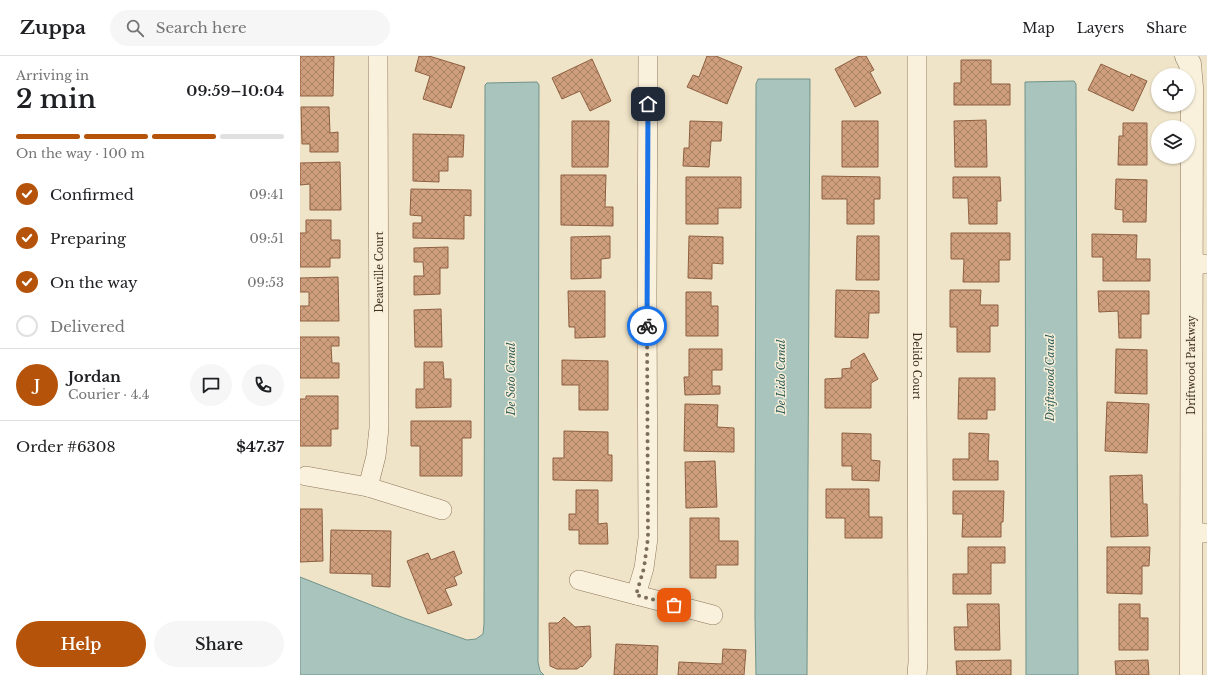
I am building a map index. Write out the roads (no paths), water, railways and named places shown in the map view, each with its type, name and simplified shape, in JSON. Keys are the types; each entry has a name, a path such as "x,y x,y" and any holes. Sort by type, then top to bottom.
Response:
{"street":[{"name":"Deauville Court","path":"368,487 376,456 379,428 378,56"},
{"path":"636,595 644,568 648,538 648,56"},
{"name":"Delido Court","path":"917,56 917,675"},
{"name":"Driftwood Parkway","path":"1186,56 1190,64 1192,87 1199,264 1199,533 1191,675"},
{"path":"306,476 368,487 442,510"},
{"path":"579,580 713,615"}],"water":[{"name":"De Lido Canal","path":"758,79 810,79 807,675 756,675 756,84"},
{"name":"Driftwood Canal","path":"1074,81 1076,84 1078,675 1026,675 1025,82"},
{"name":"De Soto Canal","path":"537,82 539,85 538,662 540,671 544,675 300,675 300,577 404,618 467,640 476,639 483,634 485,85 487,83"}]}
